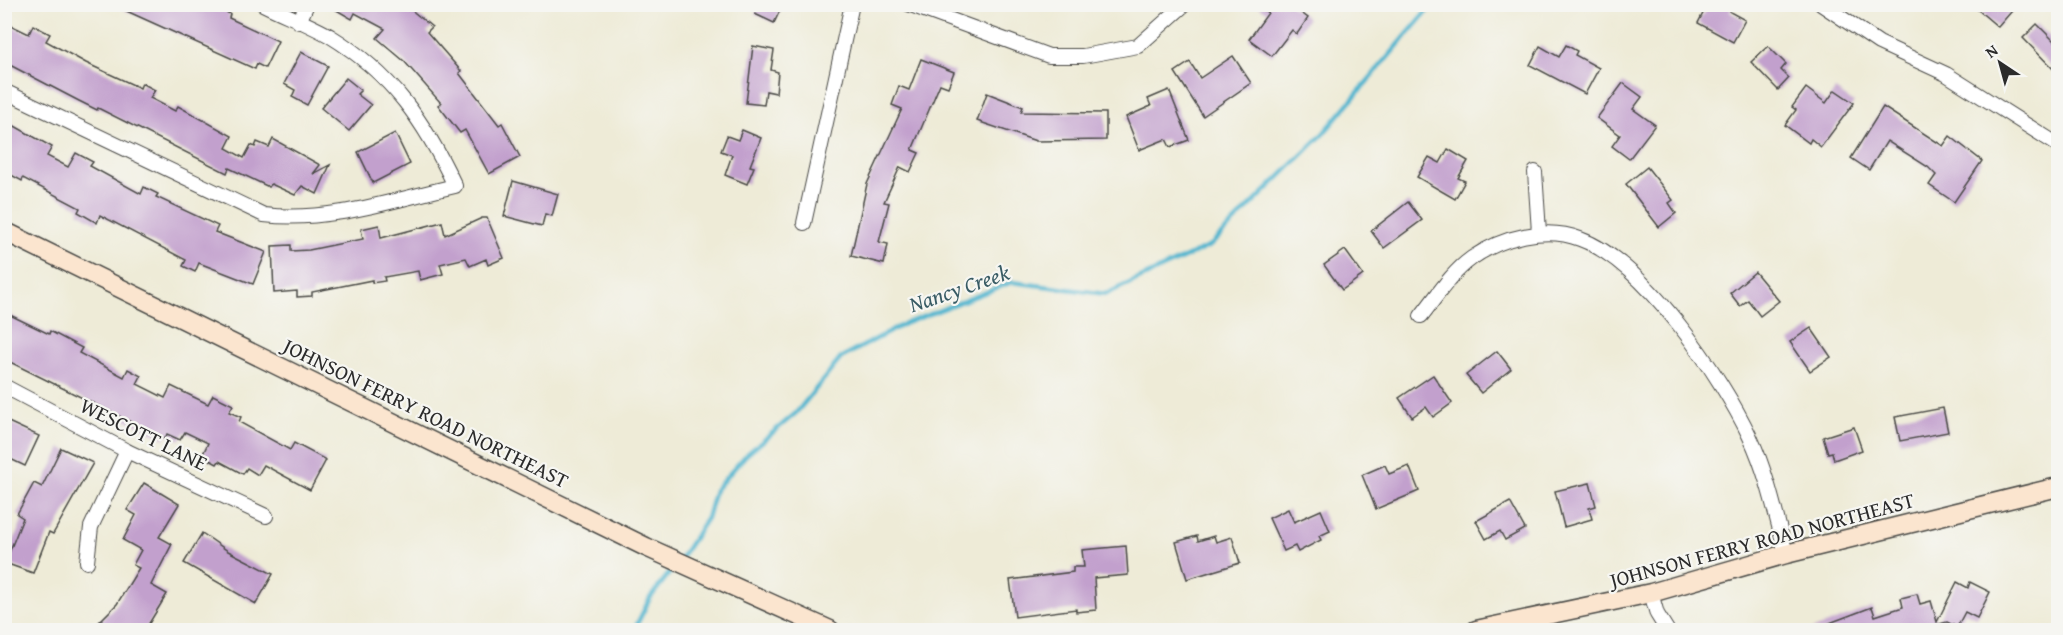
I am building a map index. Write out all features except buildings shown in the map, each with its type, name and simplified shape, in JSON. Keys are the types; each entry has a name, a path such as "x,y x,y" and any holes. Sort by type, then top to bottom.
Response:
{"main road":[{"name":"JOHNSON FERRY ROAD NORTHEAST","path":"4,231 701,574 830,630"},
{"name":"JOHNSON FERRY ROAD NORTHEAST","path":"1476,630 1651,593 1786,554 2058,487"}],"street":[{"path":"4,91 264,215 289,218 318,217 455,186 432,138 396,88 366,62 329,36 263,4"},
{"path":"299,22 308,4"},
{"path":"804,223 852,4"},
{"path":"908,4 1049,56 1083,56 1138,45 1185,4"},
{"path":"1821,4 1879,43 1946,74 2058,145"},
{"path":"1535,172 1539,232"},
{"path":"1421,316 1458,269 1474,256 1498,245 1539,232 1558,233 1598,247 1644,286 1674,320 1716,376 1750,437 1767,482 1786,554"},
{"name":"WESCOTT LANE","path":"4,386 127,451 267,516"},
{"path":"87,562 91,527 127,451"},
{"path":"1651,593 1657,614 1667,630"}],"waterway":[{"name":"Nancy Creek","path":"680,559 707,518 715,490 746,455 796,413 841,358 904,324 1012,282 1106,294 1210,246 1322,135 1433,4"},
{"name":"Nancy Creek","path":"634,630 650,598 675,566"}]}
